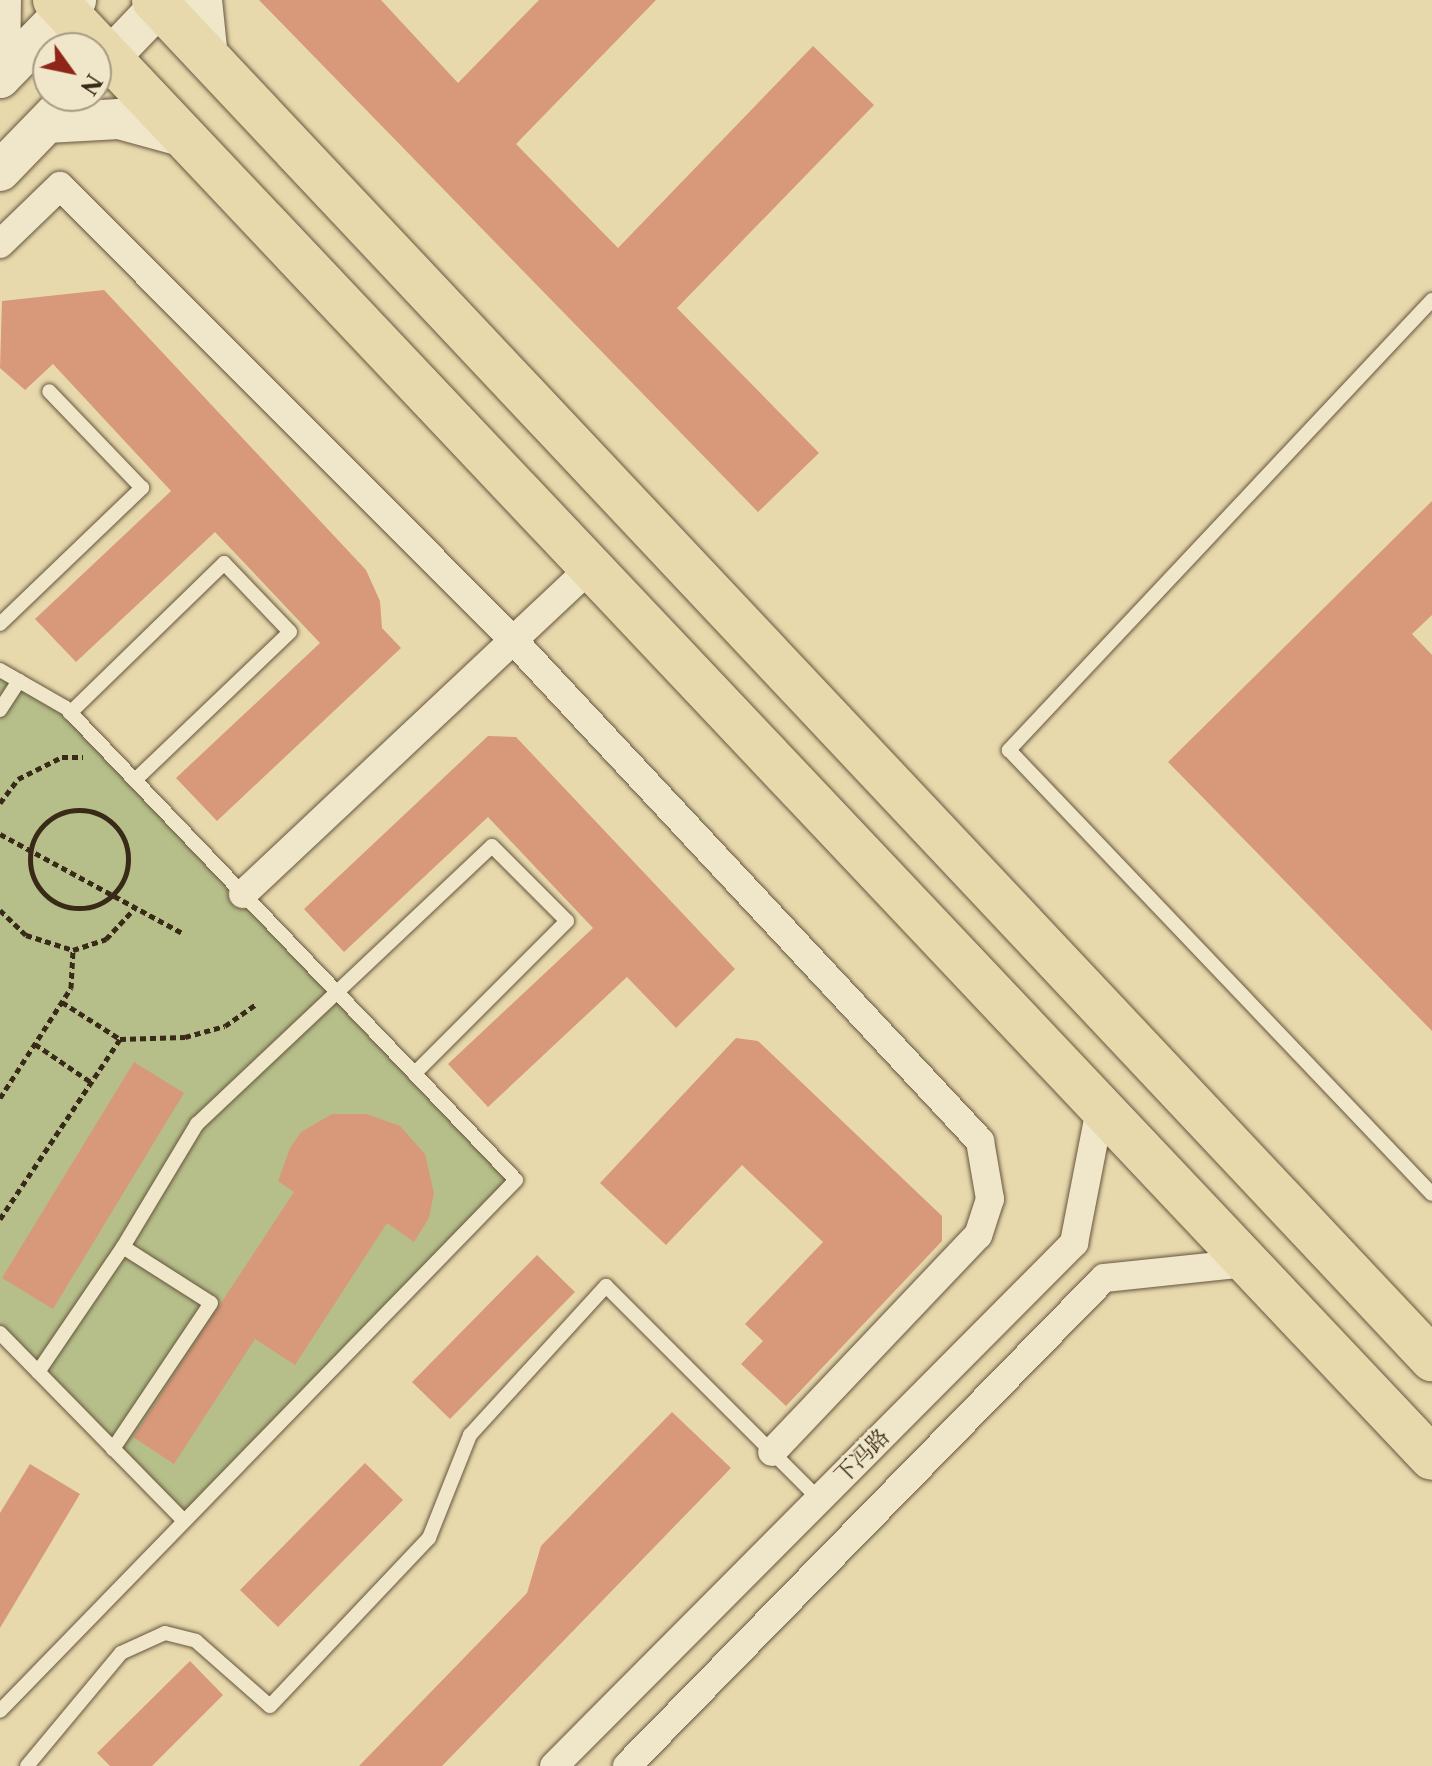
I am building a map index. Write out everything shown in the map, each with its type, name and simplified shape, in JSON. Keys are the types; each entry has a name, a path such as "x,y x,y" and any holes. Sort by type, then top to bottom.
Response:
{"highway":[{"path":"156,3 1432,1359"},
{"path":"65,4 82,32"},
{"path":"112,73 185,137 1432,1458"}],"main road":[{"path":"0,78 1,0"},
{"path":"202,0 208,58"},
{"path":"112,54 156,3"},
{"path":"0,78 65,4"},
{"path":"0,171 57,112"},
{"path":"78,112 119,119 185,137"}],"street":[{"path":"0,244 60,186 513,640 980,1141 990,1199 978,1235 772,1452"},
{"path":"243,894 590,568"},
{"name":"下冯路","path":"554,1766 1074,1243 1100,1109"},
{"path":"627,1766 1104,1278 1246,1263"}],"lane":[{"path":"1432,300 1009,750 1432,1193"},
{"path":"0,624 142,488 49,391"},
{"path":"70,713 224,563 290,632 135,780"},
{"path":"0,670 70,713 516,1180 0,1711"},
{"path":"0,710 19,681"},
{"path":"38,1372 123,1247 197,1124 242,1077 339,994 492,846 567,921 414,1074"},
{"path":"113,1449 211,1303 123,1247"},
{"path":"27,1766 121,1653 165,1633 196,1641 270,1706 429,1538 470,1435 606,1286 819,1499"},
{"path":"0,1333 184,1521"}],"path":[{"path":"0,803 18,779 62,757 112,756"},
{"path":"87,808 114,821 127,851 124,878 112,895 79,911 46,899 32,877 31,851 38,833 59,811 87,808"},
{"path":"0,834 184,934"},
{"path":"0,910 26,935 73,950 106,939 135,908"},
{"path":"0,1098 71,988 73,950"},
{"path":"62,1002 120,1039 198,1033 225,1026 257,1004"},
{"path":"0,1219 120,1039"},
{"path":"35,1044 91,1082"}],"green space":[{"path":"0,670 70,713 516,1180 184,1521 0,1333"}],"building":[{"path":"259,0 381,0 458,83 539,0 656,0 516,144 618,248 813,46 874,105 677,308 819,453 758,512"},
{"path":"104,290 366,570 380,601 382,628 401,648 217,821 176,778 320,643 215,532 76,662 35,619 171,491 53,364 25,390 0,368 2,301"},
{"path":"1432,501 1432,615 1412,634 1432,655 1432,1031 1168,762"},
{"path":"488,736 516,737 735,969 676,1028 627,977 488,1107 448,1064 593,928 488,817 344,952 304,909"},
{"path":"736,1038 758,1041 942,1216 942,1241 786,1406 741,1364 763,1341 745,1324 823,1242 742,1165 666,1245 600,1183"},
{"path":"134,1062 184,1093 53,1309 2,1278"},
{"path":"332,1114 367,1114 400,1126 425,1154 434,1193 429,1218 414,1242 387,1223 295,1365 255,1339 174,1464 133,1437 294,1192 278,1181 290,1148 301,1132"},
{"path":"537,1255 575,1292 450,1419 412,1382"},
{"path":"672,1412 731,1468 442,1766 359,1766 527,1593 541,1546"},
{"path":"365,1463 403,1500 278,1627 240,1590"},
{"path":"30,1464 80,1494 0,1628 0,1513"},
{"path":"190,1661 223,1695 152,1766 110,1766 97,1753"}]}
